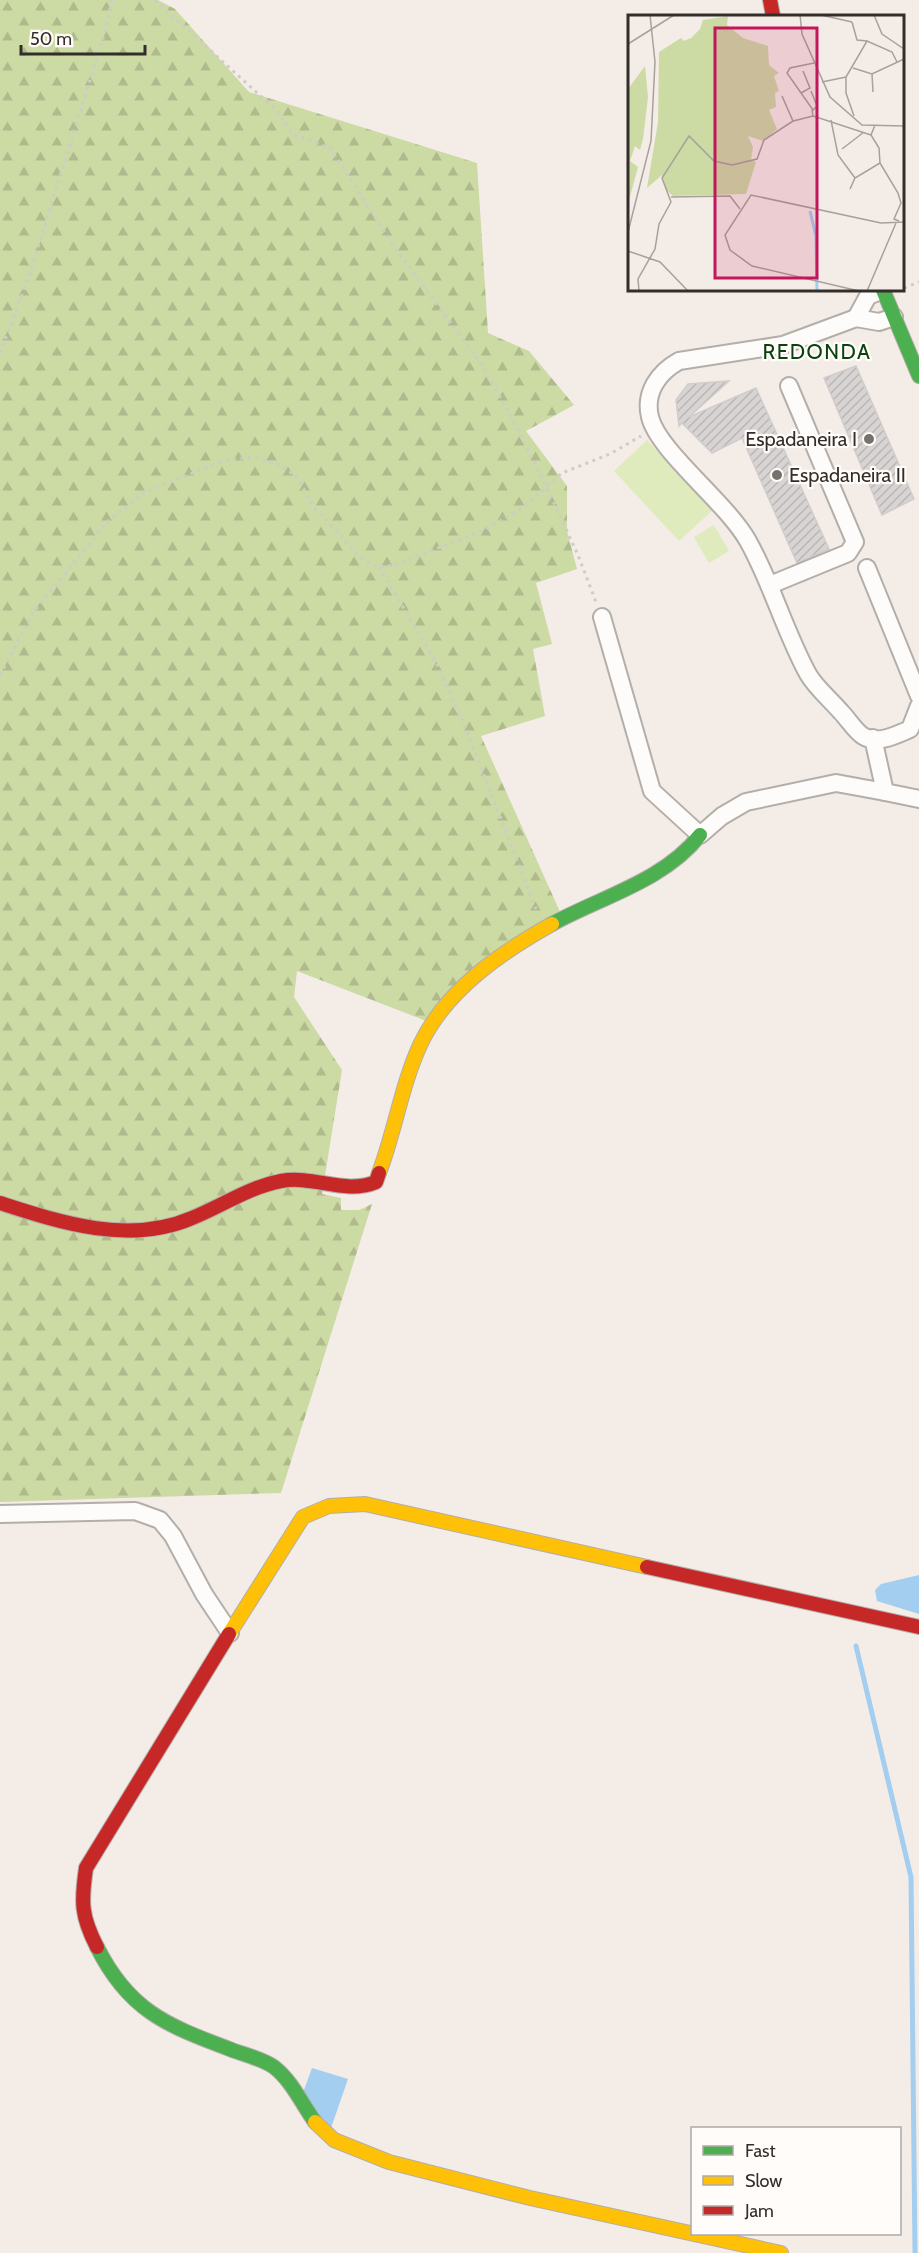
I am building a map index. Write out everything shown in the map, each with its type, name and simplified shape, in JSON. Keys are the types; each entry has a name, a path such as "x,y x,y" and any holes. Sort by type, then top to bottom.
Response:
{"street":[{"path":"770,0 773,15"},
{"path":"856,318 868,296 880,291"},
{"path":"883,291 919,376"},
{"path":"892,311 879,322 856,318 783,345 679,361 666,368 650,393 649,408 654,428 664,442 734,518 770,585 809,676 863,736 881,740 910,729 919,706"},
{"path":"770,585 849,553 855,542 789,386"},
{"path":"867,568 919,696"},
{"path":"602,617 652,791 700,835"},
{"path":"873,738 885,792"},
{"path":"0,1203 47,1219 110,1229 151,1231 178,1225 245,1192 279,1182 310,1179 352,1188 366,1188 376,1182 391,1143 414,1062 427,1033 443,1009 501,956 544,927 668,867 686,853 700,835 722,816 746,802 836,783 919,799"},
{"path":"691,2233 494,2190 387,2161 334,2140 308,2117 284,2074 271,2065 175,2029 135,2002 108,1969 86,1926 81,1902 86,1868 303,1517 328,1506 365,1504 919,1627"},
{"path":"0,1514 135,1511 160,1520 173,1536 204,1594 230,1633"},
{"path":"699,2235 781,2253"}],"path":[{"path":"0,353 30,273 97,58 112,0"},
{"path":"155,0 276,110 292,134 330,148 393,245 482,365 546,486 578,555 602,617"},
{"path":"904,289 919,282"},
{"path":"0,675 32,614 108,521 144,493 222,461 252,457 277,463 297,477 314,508 365,561 379,567 396,565 490,527 525,506 562,473 610,454 654,428"},
{"path":"379,567 436,662 462,719 544,927"}],"green space":[{"path":"0,0 158,0 175,9 249,92 477,163 488,333 529,351 574,405 526,431 567,486 567,531 577,569 536,583 552,644 533,649 545,716 481,736 561,914 429,1022 297,971 294,997 342,1070 322,1194 341,1198 341,1210 359,1210 372,1204 281,1493 0,1502"},
{"path":"647,440 713,510 679,541 614,471"},
{"path":"714,525 729,551 709,563 694,537"}],"water":[{"path":"919,1575 919,1614 877,1601 875,1590 881,1584"},
{"path":"312,2068 348,2079 330,2131 301,2098"}],"building":[{"name":"Espadaneira I","path":"856,366 914,499 882,515 824,378"},
{"name":"Espadaneira II","path":"729,381 689,417 756,388 829,549 797,563 742,438 712,453 682,423 679,426 676,400 688,384"}],"waterway":[{"path":"856,1646 911,1877 915,2253"}],"traffic: fast":[{"path":"883,291 919,376"},
{"path":"552,924 631,887 669,865 700,835"},
{"path":"97,1947 109,1968 135,2000 150,2012 185,2031 274,2067 291,2086 315,2122"}],"traffic: slow":[{"path":"379,1173 414,1058 432,1024 445,1006 478,974 514,947 552,924"},
{"path":"229,1634 303,1517 329,1506 365,1504 647,1567"},
{"path":"315,2122 334,2140 389,2162 530,2198 691,2233"},
{"path":"699,2235 781,2253"}],"traffic: jam":[{"path":"770,0 773,15"},
{"path":"0,1203 71,1224 120,1230 144,1230 168,1226 192,1218 247,1192 281,1181 305,1180 353,1186 376,1182 379,1173"},
{"path":"647,1567 919,1627"},
{"path":"97,1947 85,1917 83,1890 86,1868 229,1634"}],"place":[{"name":"Espadaneira I","path":"869,439"},
{"name":"Espadaneira II","path":"777,475"}],"district":[{"name":"REDONDA","path":"817,351"}]}
